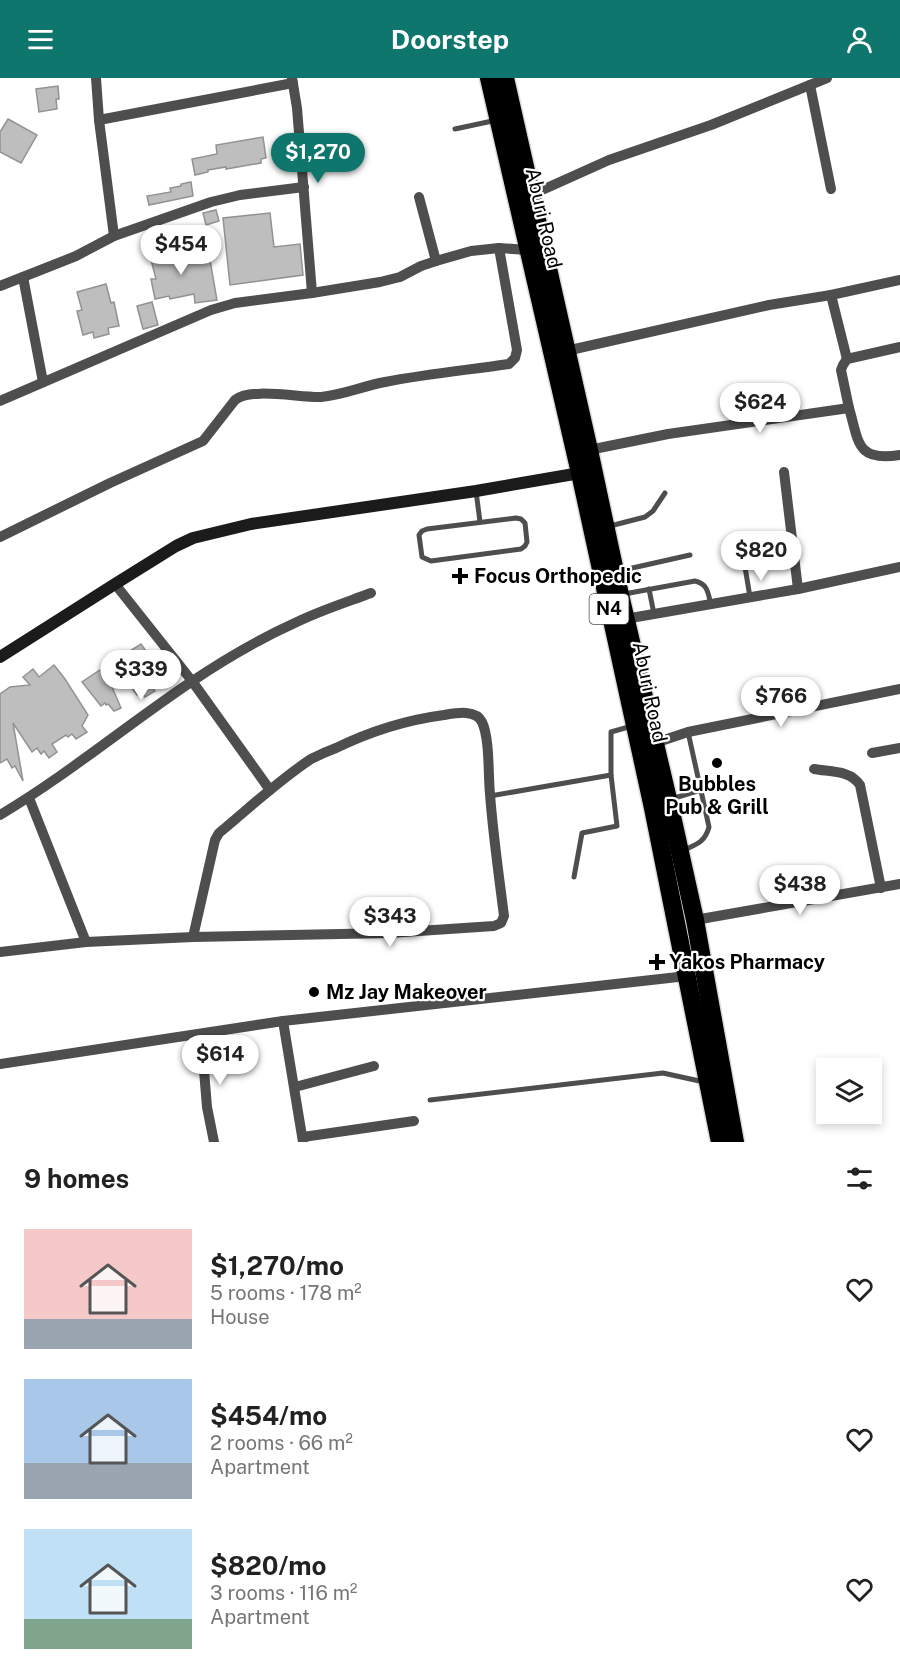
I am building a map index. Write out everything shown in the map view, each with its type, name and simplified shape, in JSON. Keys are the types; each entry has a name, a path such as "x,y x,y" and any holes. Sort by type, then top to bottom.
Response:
{"highway":[{"name":"Aburi Road","path":"489,78 580,473 642,723 655,742 695,920 735,1142"},
{"name":"Aburi Road","path":"505,78 625,619 663,856 720,1142"}],"street":[{"path":"96,78 114,236"},
{"path":"531,195 609,160 711,125 827,78"},
{"path":"99,120 293,81 312,293"},
{"path":"810,85 831,189"},
{"path":"0,286 76,256 114,236 211,202 240,195 304,187"},
{"path":"419,196 436,261"},
{"path":"0,401 211,310 235,303 381,282 400,277 420,266 471,251 499,248 528,250"},
{"path":"0,537 203,441 240,396 268,394 320,397 384,382 509,364 515,358 517,350 499,248"},
{"path":"23,277 43,382"},
{"path":"566,351 769,305 900,279"},
{"path":"831,294 847,359"},
{"path":"900,347 847,359 841,370 860,446 867,453 884,458 900,455"},
{"path":"589,450 668,434 849,408"},
{"path":"784,472 798,590"},
{"path":"0,657 176,546 194,538 251,524 477,492 580,473"},
{"path":"625,619 798,590 900,567"},
{"path":"115,584 192,681 270,790"},
{"path":"0,815 29,798 192,681 267,636 300,620 371,593"},
{"path":"655,742 688,732 900,689"},
{"path":"0,952 86,942 193,936 389,933 494,926 501,923 504,916 490,796 486,738 478,716 456,713 423,717 361,736 312,759 270,790 219,833 215,840 193,936"},
{"path":"872,753 900,748"},
{"path":"814,769 848,774 860,785 881,888"},
{"path":"29,798 86,942"},
{"path":"695,920 900,884"},
{"path":"0,1064 283,1021 687,976"},
{"path":"283,1021 303,1139 414,1121"},
{"path":"201,1034 207,1107 214,1142"},
{"path":"295,1087 374,1066"}],"lane":[{"path":"455,129 498,119"},
{"path":"477,492 480,522"},
{"path":"605,527 645,517 653,511 665,493"},
{"path":"521,519 525,523 527,542 521,549 431,561 422,557 419,535 422,531 480,522 521,519"},
{"path":"615,572 690,555"},
{"path":"743,555 750,598"},
{"path":"620,595 695,581 702,582 706,587 711,605"},
{"path":"649,590 654,614"},
{"path":"574,877 582,833 616,826 611,775 611,732 642,723"},
{"path":"680,852 700,843 707,836 709,827 688,732"},
{"path":"490,796 611,775"},
{"path":"668,800 701,790"},
{"path":"430,1100 663,1073 708,1083"}],"building":[{"path":"58,86 57,109 39,112 36,89"},
{"path":"8,119 37,135 21,163 0,152 0,132"},
{"path":"263,137 266,158 261,159 261,163 208,170 208,172 195,175 192,159 217,154 216,145"},
{"path":"191,182 193,196 149,205 147,196 171,192 170,188"},
{"path":"216,210 219,221 206,225 203,213"},
{"path":"270,213 274,247 300,244 303,275 230,285 223,218"},
{"path":"173,242 179,265 210,260 217,300 195,303 194,294 170,299 169,296 155,299 151,279 156,279 148,248"},
{"path":"106,284 111,303 114,302 119,326 108,328 109,334 94,338 93,332 83,335 77,311 82,310 77,292"},
{"path":"152,302 158,325 143,329 137,306"},
{"path":"141,644 153,661 156,680 150,684 155,691 145,697 141,692 137,695 127,681 112,687 121,708 114,711 108,704 101,706 82,682 100,670 116,664 114,661"},
{"path":"54,665 88,715 82,726 87,732 76,739 72,734 68,737 66,735 52,744 57,752 49,758 44,751 41,754 37,748 32,752 13,723 23,781 15,766 12,768 7,759 0,763 0,694 10,687 30,685 23,677 33,669 39,677"}],"place":[{"name":"Focus Orthopedic","path":"460,576"},
{"name":"Bubbles Pub & Grill","path":"717,763"},
{"name":"Yakos Pharmacy","path":"657,962"},
{"name":"Mz Jay Makeover","path":"314,992"}]}
